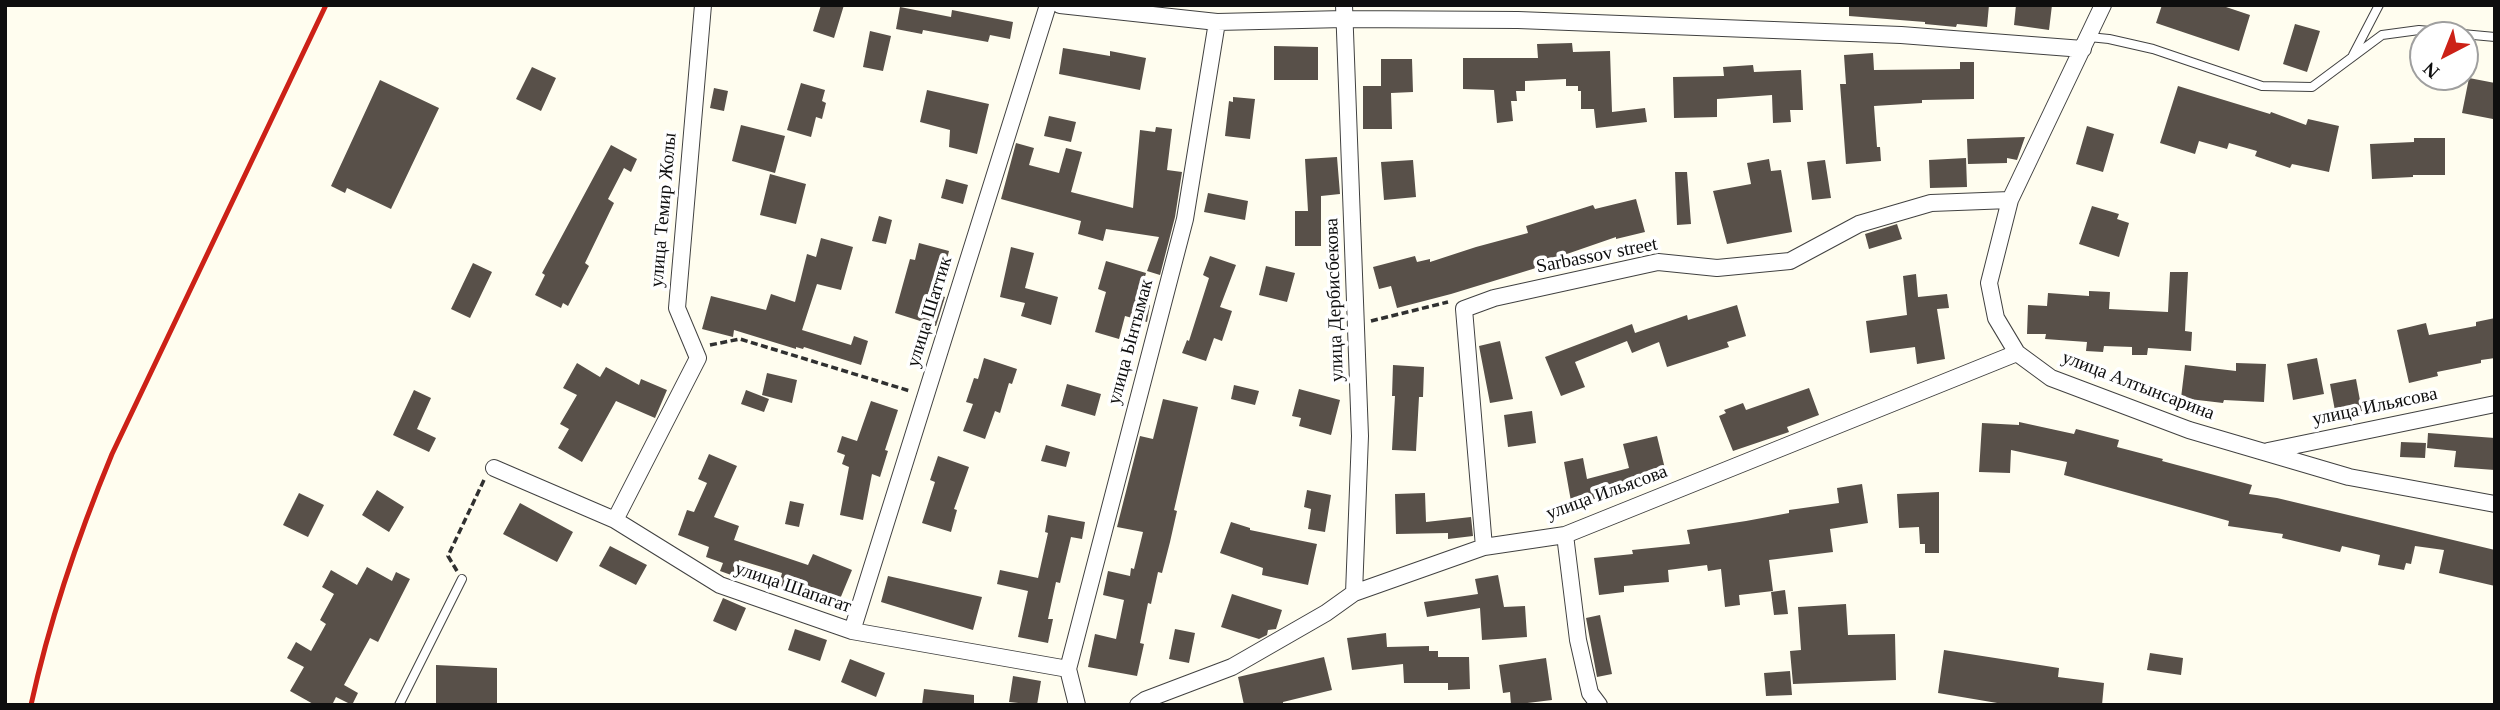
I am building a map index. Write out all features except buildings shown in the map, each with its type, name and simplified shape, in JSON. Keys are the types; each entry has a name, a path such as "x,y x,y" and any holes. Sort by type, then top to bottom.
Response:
{"street":[{"name":"улица Темир Жолы","path":"694,348 677,309 703,5"},
{"name":"улица Шаттик","path":"852,631 1048,5"},
{"path":"1060,5 1217,22 1344,12 2086,43"},
{"name":"улица Алтынсарина","path":"2103,5 2010,200 1989,283 1996,318 2018,353 2051,378 2189,430 2349,477 2495,504"},
{"name":"улица Дербисбекова","path":"1344,12 1360,436 1354,593"},
{"name":"улица Ынтымак","path":"1068,669 1185,219 1217,22"},
{"name":"Sarbassov street","path":"1464,309 1494,298 1658,262 1717,268 1790,261 1860,224 1931,203 2010,200"},
{"path":"1464,309 1484,547"},
{"path":"615,520 698,358 694,348"},
{"name":"улица Ильясова","path":"1138,705 1145,699 1232,667 1326,613 1354,593 1484,547 1565,535 2018,353"},
{"name":"улица Ильясова","path":"2264,452 2495,404"},
{"name":"улица Шапагат","path":"494,468 615,520 720,585 852,631 1068,669"},
{"path":"1565,535 1578,640 1590,693 1600,705"},
{"path":"1068,669 1077,705"}],"lane":[{"path":"2350,61 2379,5"},
{"path":"2086,43 2109,38 2153,49 2262,86 2312,87 2382,36 2419,30 2495,37"},
{"path":"399,705 461,579"}],"path":[{"path":"1357,324 1456,300 1464,309"},
{"path":"694,348 740,339 926,396"},
{"path":"461,579 449,556 484,481 494,468"}],"railway":[{"path":"31,705 66,578 112,454 326,5"}]}
